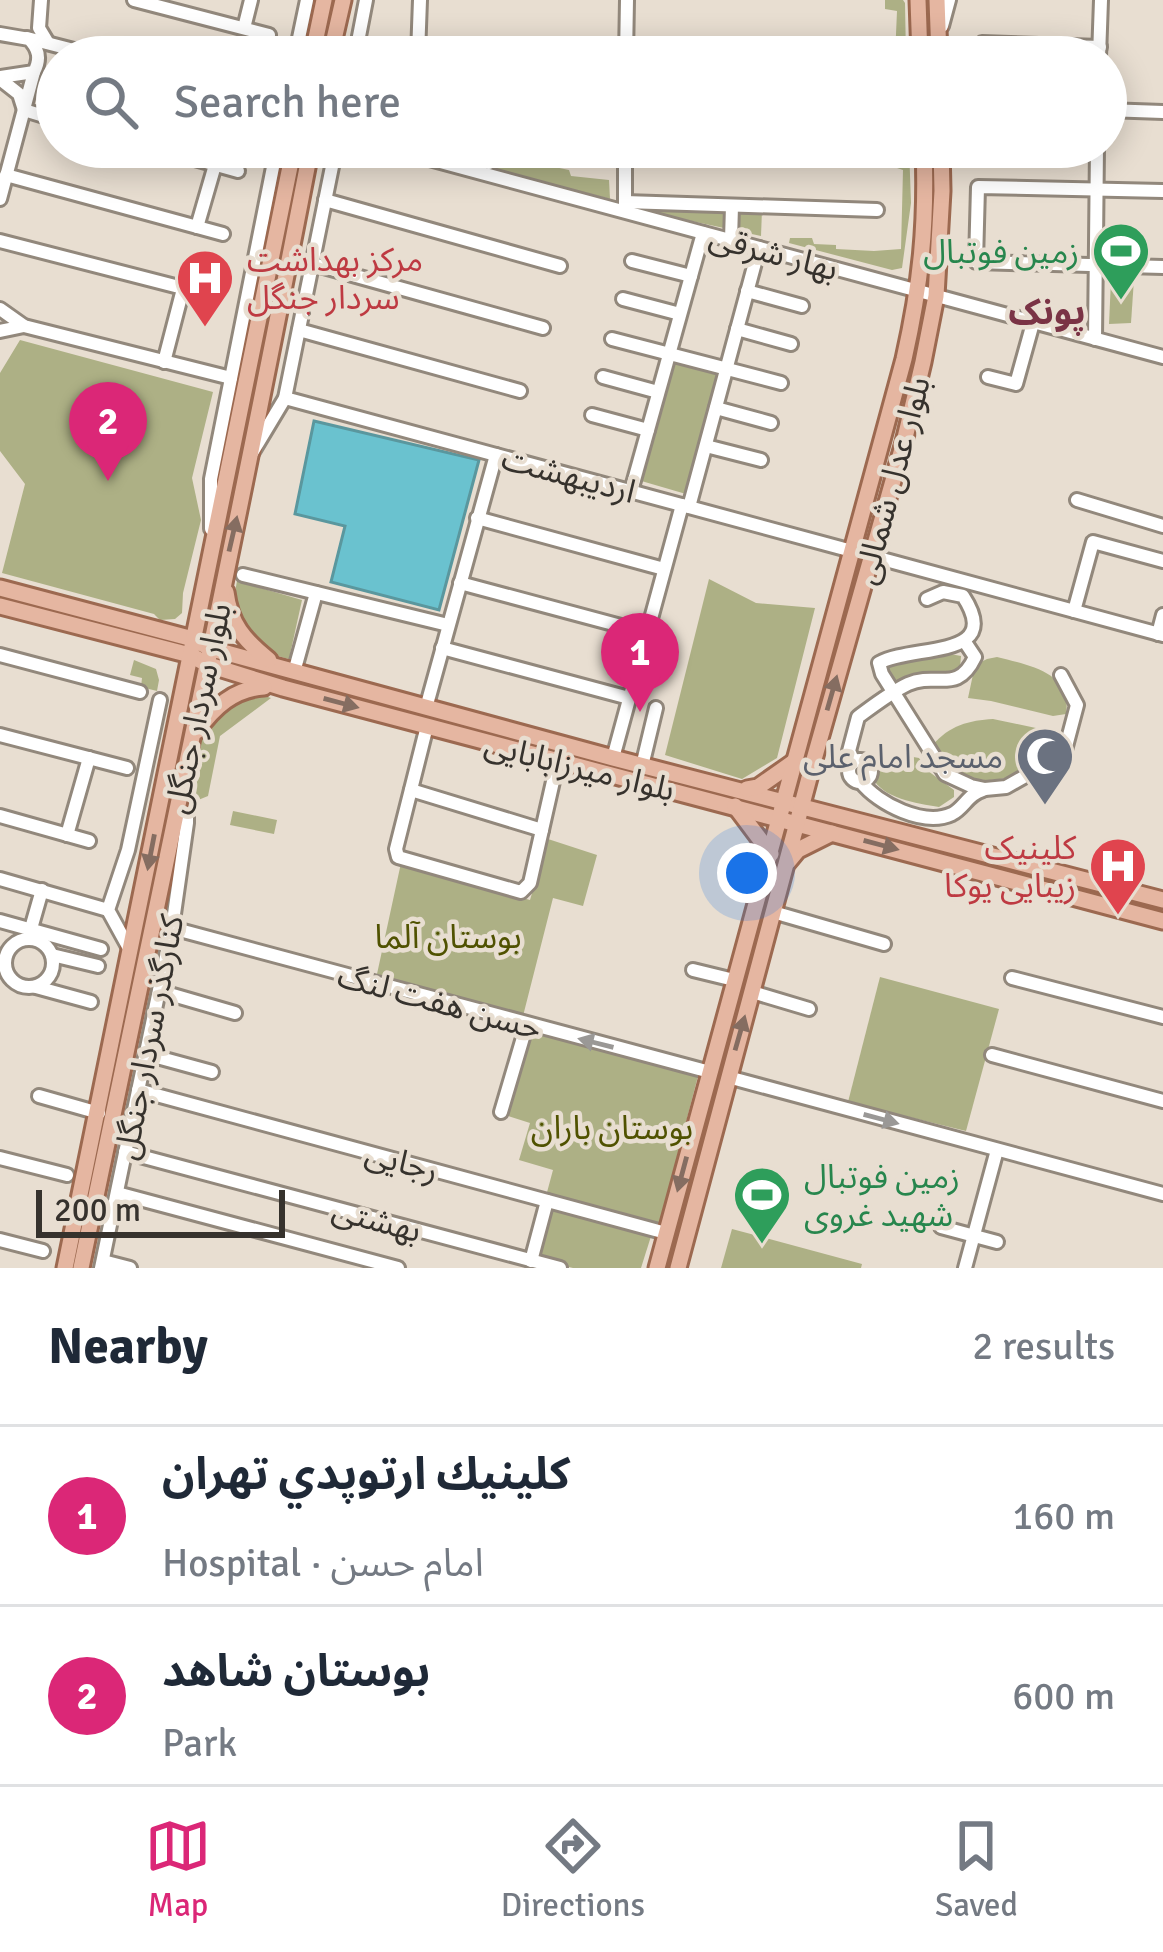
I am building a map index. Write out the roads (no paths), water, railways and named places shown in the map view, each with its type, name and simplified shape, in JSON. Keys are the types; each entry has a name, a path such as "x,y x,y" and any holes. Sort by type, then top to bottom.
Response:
{"main road":[{"path":"316,36 324,0"},
{"path":"335,36 343,0"},
{"path":"918,0 919,36"},
{"path":"937,0 939,36"},
{"name":"بلوار سردار جنگل","path":"65,1268 290,168"},
{"name":"بلوار سردار جنگل","path":"81,1268 195,733 307,168"},
{"name":"بلوار عدل شمالی","path":"791,812 852,551 904,359 927,293 924,168"},
{"name":"بلوار عدل شمالی","path":"804,762 909,422 941,168"},
{"path":"224,577 229,611 238,630 276,665"},
{"name":"بلوار میرزابابایی","path":"0,588 192,647 283,688 791,812 835,832 1163,921"},
{"name":"بلوار میرزابابایی","path":"0,606 192,647"},
{"name":"بلوار میرزابابایی","path":"210,657 276,665 642,766 738,798"},
{"path":"195,733 236,693 259,686 283,688"},
{"path":"771,854 738,798 804,762 821,800 834,814"},
{"path":"657,1268 771,854 791,812"},
{"path":"678,1268 786,865 791,812"},
{"name":"بلوار میرزابابایی","path":"791,812 834,814 1163,901"},
{"path":"786,865 798,850 835,832"}],"street":[{"path":"41,0 44,36"},
{"path":"134,0 268,34"},
{"path":"244,28 251,0"},
{"path":"299,36 307,0"},
{"path":"359,36 366,0"},
{"path":"419,36 420,0"},
{"path":"626,36 627,0"},
{"path":"940,36 949,0"},
{"path":"1100,36 1101,0"},
{"path":"2,34 39,18"},
{"path":"2,34 36,41"},
{"path":"0,199 36,66 34,44 22,37"},
{"path":"0,78 36,66"},
{"path":"0,78 19,94 23,110"},
{"path":"23,110 36,114"},
{"path":"1127,111 1163,112"},
{"path":"197,227 214,168"},
{"path":"225,168 238,172"},
{"path":"212,544 211,478 273,168"},
{"path":"252,454 285,398 332,168"},
{"name":"بهار شرقی","path":"469,168 1163,358"},
{"path":"625,168 625,207 877,210"},
{"path":"1095,339 1096,168"},
{"path":"6,175 223,234"},
{"path":"1163,191 978,188 976,262 1163,267"},
{"path":"326,200 560,266"},
{"path":"731,240 732,206"},
{"path":"631,491 703,233"},
{"path":"0,241 214,296"},
{"path":"613,758 759,248"},
{"path":"632,260 691,276"},
{"path":"313,264 543,328"},
{"path":"164,362 183,289"},
{"path":"747,291 802,306"},
{"path":"623,299 680,314"},
{"path":"0,309 24,326 231,378"},
{"path":"988,377 1016,384 1033,322"},
{"path":"0,332 24,326"},
{"path":"737,329 791,344"},
{"path":"299,330 520,391"},
{"path":"612,339 781,383"},
{"path":"603,377 658,392"},
{"name":"اردیبهشت","path":"285,398 852,551"},
{"path":"716,408 771,423"},
{"path":"592,416 648,430"},
{"path":"706,446 761,460"},
{"path":"426,708 496,455"},
{"path":"1077,500 1163,526"},
{"path":"477,518 664,569"},
{"path":"1074,611 1093,542 1163,561"},
{"path":"871,556 1161,634 1163,615"},
{"path":"243,575 448,625"},
{"path":"460,583 646,633"},
{"path":"973,584 969,604 974,628 965,643 878,664 944,774 978,787 1006,787 1064,754 1077,705 1061,675"},
{"path":"927,599 956,592 969,604"},
{"path":"296,665 316,593"},
{"path":"965,643 976,657 961,678 916,681 858,717 849,751 854,762 850,775 865,781 871,794 888,806 934,818 956,813 978,787"},
{"path":"442,648 629,698"},
{"path":"0,655 140,692"},
{"path":"108,910 128,850 160,700"},
{"path":"642,766 656,708"},
{"path":"428,726 398,856 520,892 530,883 554,778"},
{"path":"0,735 127,768"},
{"path":"67,835 89,758"},
{"path":"411,790 542,830"},
{"name":"کنارگذر سردار جنگل","path":"102,1264 172,928 188,823 187,817 176,814"},
{"path":"0,816 88,841"},
{"path":"0,879 108,910 131,952"},
{"path":"42,890 25,937 6,956 6,978 91,1002"},
{"path":"773,912 884,944"},
{"path":"0,921 43,943 52,955 49,978 35,987"},
{"name":"حسن هفت لنگ","path":"172,928 710,1072"},
{"path":"0,939 25,937 101,949"},
{"path":"52,955 98,966"},
{"path":"693,970 734,980"},
{"path":"1012,978 1163,1016"},
{"path":"159,991 235,1013"},
{"path":"752,992 809,1009"},
{"path":"501,1112 527,1024"},
{"path":"146,1054 212,1072"},
{"path":"992,1055 1163,1101"},
{"path":"728,1077 1163,1194"},
{"name":"رجایی","path":"138,1090 666,1233"},
{"path":"39,1096 99,1112"},
{"path":"964,1268 997,1150"},
{"name":"بهشتی","path":"125,1152 560,1268"},
{"path":"0,1158 67,1174"},
{"path":"117,1193 398,1268"},
{"path":"531,1261 547,1201"},
{"path":"941,1227 997,1242"},
{"path":"0,1240 43,1251"},
{"path":"102,1264 130,1268"}],"water":[{"path":"314,421 479,460 439,610 331,582 345,526 295,514"}],"place":[{"name":"زمین فوتبال","path":"1121,302"},
{"name":"مرکز بهداشت سردار جنگل","path":"205,329"},
{"name":"بوستان شاهد","path":"108,481"},
{"name":"كلينيك ارتوپدي تهران","path":"640,712"},
{"name":"مسجد امام علی","path":"1045,807"},
{"name":"کلینیک زیبایی یوکا","path":"1118,917"},
{"name":"زمین فوتبال شهید غروی","path":"762,1246"}],"district":[{"name":"پونک","path":"1047,311"}],"park label":[{"name":"بوستان آلما","path":"448,936"},
{"name":"بوستان باران","path":"612,1127"}]}
